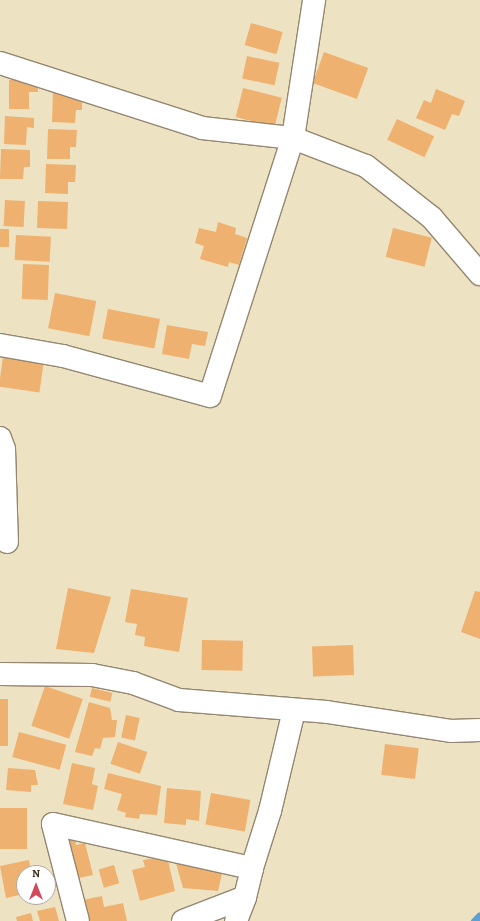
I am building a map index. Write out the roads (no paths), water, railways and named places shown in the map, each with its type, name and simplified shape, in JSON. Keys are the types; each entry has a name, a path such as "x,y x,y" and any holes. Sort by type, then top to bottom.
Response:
{"street":[{"path":"0,345 63,356 210,396 293,138 314,0"},
{"path":"0,63 202,128 293,138 366,166 432,218 480,274"},
{"path":"0,438 4,448 7,542"},
{"path":"0,674 92,675 133,683 179,700 327,712 451,731 480,729"},
{"path":"236,921 245,897 252,868 270,811 294,710"},
{"path":"78,921 53,824 252,868"},
{"path":"183,921 245,897"}],"waterway":[{"path":"474,921 480,915"}]}
